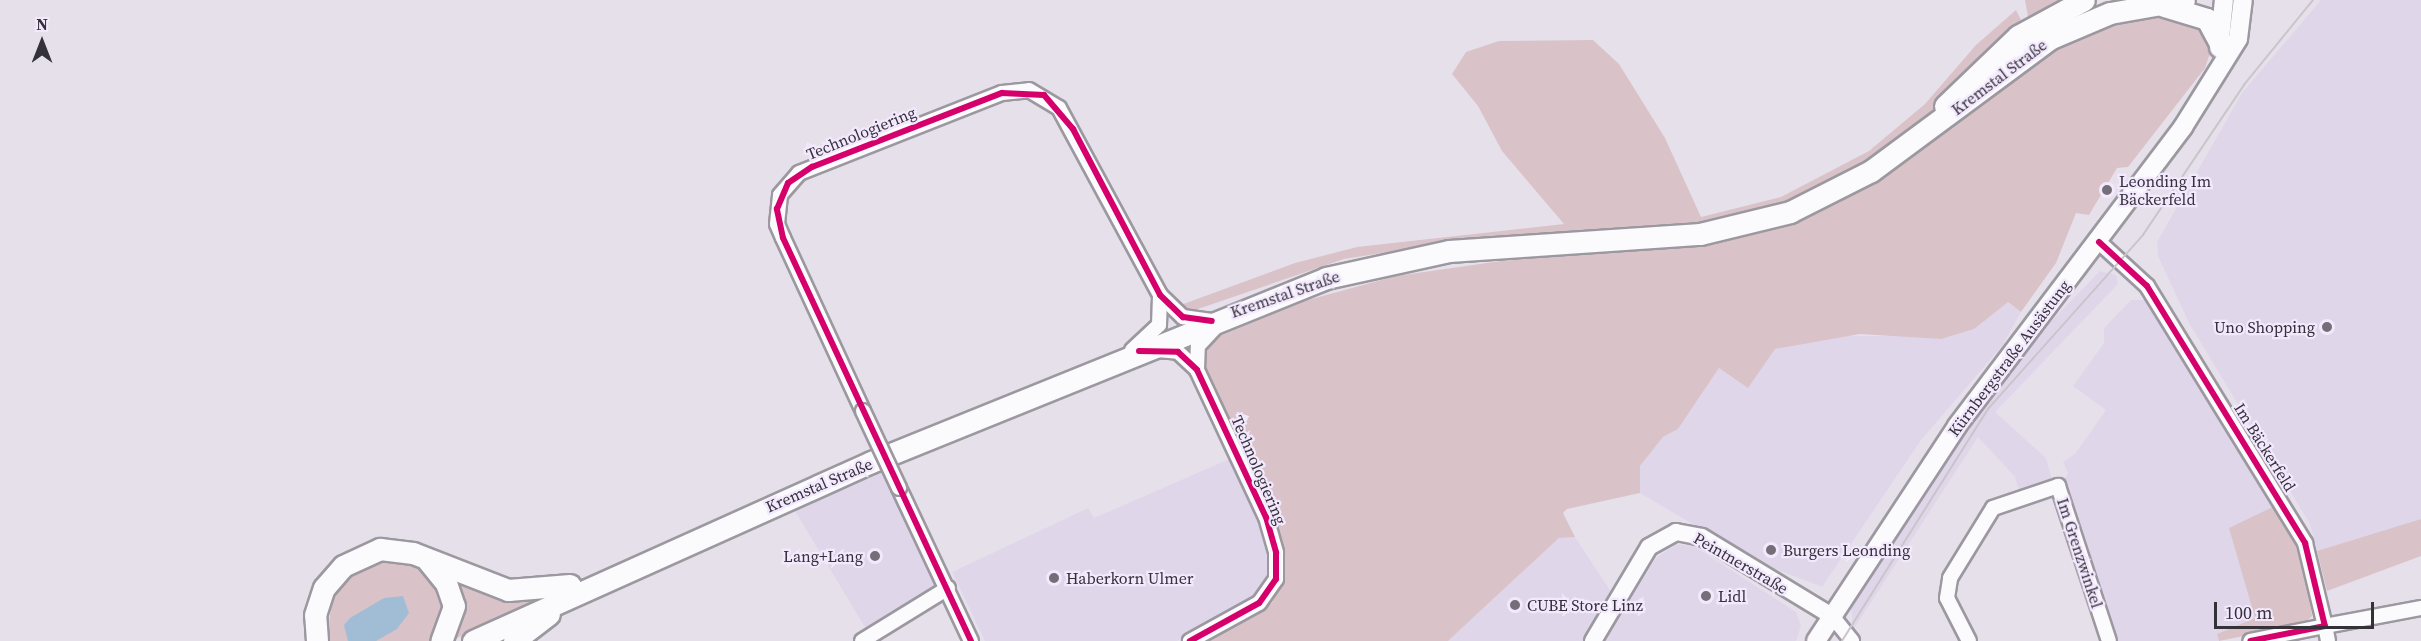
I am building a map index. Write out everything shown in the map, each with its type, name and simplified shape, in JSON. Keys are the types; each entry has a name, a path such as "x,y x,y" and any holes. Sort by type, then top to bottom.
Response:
{"main road":[{"name":"Kremstal Straße","path":"1922,134 1994,55 2047,17 2084,0"},
{"name":"Kremstal Straße","path":"473,641 599,580 1119,359 1237,310 1326,278 1420,256 1689,235 1759,222 1846,187 1922,134 2051,38 2101,16 2184,0"},
{"path":"2211,82 2220,43 2224,0"},
{"name":"Kürnbergstraße Ausästung","path":"1816,641 1957,426 2099,242 2211,82 2238,39 2243,0"},
{"path":"2155,5 2207,18 2220,43"},
{"path":"317,641 318,602 343,566 380,549 425,558 508,590 542,590 599,580"},
{"path":"425,558 447,584 454,606 441,641"},
{"path":"514,641 599,580"}],"street":[{"name":"Technologiering","path":"971,641 777,224 780,195 799,173 960,109 1016,90 1044,95 1059,108 1160,296 1183,317 1212,321"},
{"name":"Im Bäckerfeld","path":"2099,242 2142,281 2282,499 2313,562 2328,641"},
{"path":"1119,359 1159,325 1160,296"},
{"path":"1197,370 1201,340 1237,310"},
{"name":"Technologiering","path":"1139,351 1173,351 1197,370 1266,517 1277,566 1273,587 1259,603 1190,641"},
{"name":"Im Grenzwinkel","path":"1969,641 1949,606 1947,585 1985,518 2001,503 2058,486 2109,641"},
{"name":"Peintnerstraße","path":"1593,641 1649,547 1676,532 1702,537 1832,616"},
{"path":"862,641 948,588"},
{"path":"2250,641 2421,608"},
{"path":"1832,616 1852,641"}],"shaded area":[{"path":"2025,0 2060,0 2028,17"},
{"path":"2321,0 2421,0 2421,519 2317,551 2310,524 2189,323 2158,256 2157,242 2242,93"},
{"path":"2016,10 2022,22 1917,126 1817,193 1737,219 1478,238 1344,259 1192,311 1178,306 1295,263 1357,247 1564,224 1502,151 1478,106 1452,74 1466,52 1499,41 1593,40 1619,64 1665,138 1701,217 1781,197 1869,151 1925,104 1976,45"},
{"path":"2168,15 2194,18 2212,47 2205,68 2128,167 2117,168 2089,215 2076,213 2056,263 2021,312 2008,302 1974,329 1941,339 1860,334 1775,349 1748,388 1719,368 1678,429 1663,437 1640,466 1640,493 1567,509 1563,513 1575,537 1559,538 1448,641 1205,641 1272,603 1285,568 1285,553 1203,362 1204,347 1213,339 1308,300 1396,276 1501,261 1717,243 1808,217 1889,172 2053,47 2109,25"},
{"path":"2100,271 2116,275 2118,284 1995,412 2046,458 2053,483 2019,491 2015,477 1978,437 1853,630 1851,608 1992,382"},
{"path":"2131,300 2144,300 2152,308 2277,505 2248,593 2255,618 2217,634 2219,641 2117,641 2063,481 2068,473 2063,462 2075,454 2106,410 2073,386 2104,343 2104,328"},
{"path":"2008,302 2021,312 2002,346 1921,440 1822,587 1757,562 1640,493 1640,466 1663,437 1678,429 1719,368 1748,387 1775,349 1832,336 1887,336"},
{"path":"1234,457 1269,555 1269,577 1258,596 1177,641 985,641 952,572 1088,508 1094,518"},
{"path":"881,471 941,593 872,639 795,511"},
{"path":"2277,505 2305,562 2312,616 2304,624 2219,641 2217,634 2255,618 2229,528"},
{"path":"2421,519 2421,556 2327,591 2317,551"},
{"path":"1575,537 1613,595 1584,641 1448,641 1559,538"},
{"path":"1677,544 1694,546 1796,612 1801,626 1796,641 1603,641 1656,558"},
{"path":"388,558 423,567 436,580 446,612 434,641 327,641 333,590 364,562"},
{"path":"449,575 492,595 539,598 451,641 463,610"}],"water":[{"path":"403,596 409,613 397,629 376,641 348,641 344,625 350,618 384,598"}],"tram line":[{"path":"1842,641 1989,408 2143,235 2244,85 2313,0"}],"cycle path":[{"path":"971,641 783,238 777,209 788,183 812,167 1002,93 1044,95 1073,129 1160,295 1183,317 1212,321"},
{"path":"2099,242 2147,286 2305,543 2325,626 2250,641"},
{"path":"1139,351 1178,352 1197,370 1266,517 1276,553 1276,579 1259,603 1190,641"}],"place":[{"name":"Leonding Im Bäckerfeld","path":"2107,190"},
{"name":"Uno Shopping","path":"2327,327"},
{"name":"Burgers Leonding","path":"1771,550"},
{"name":"Lang+Lang","path":"875,556"},
{"name":"Haberkorn Ulmer","path":"1054,578"},
{"name":"Lidl","path":"1706,596"},
{"name":"CUBE Store Linz","path":"1515,605"}]}
